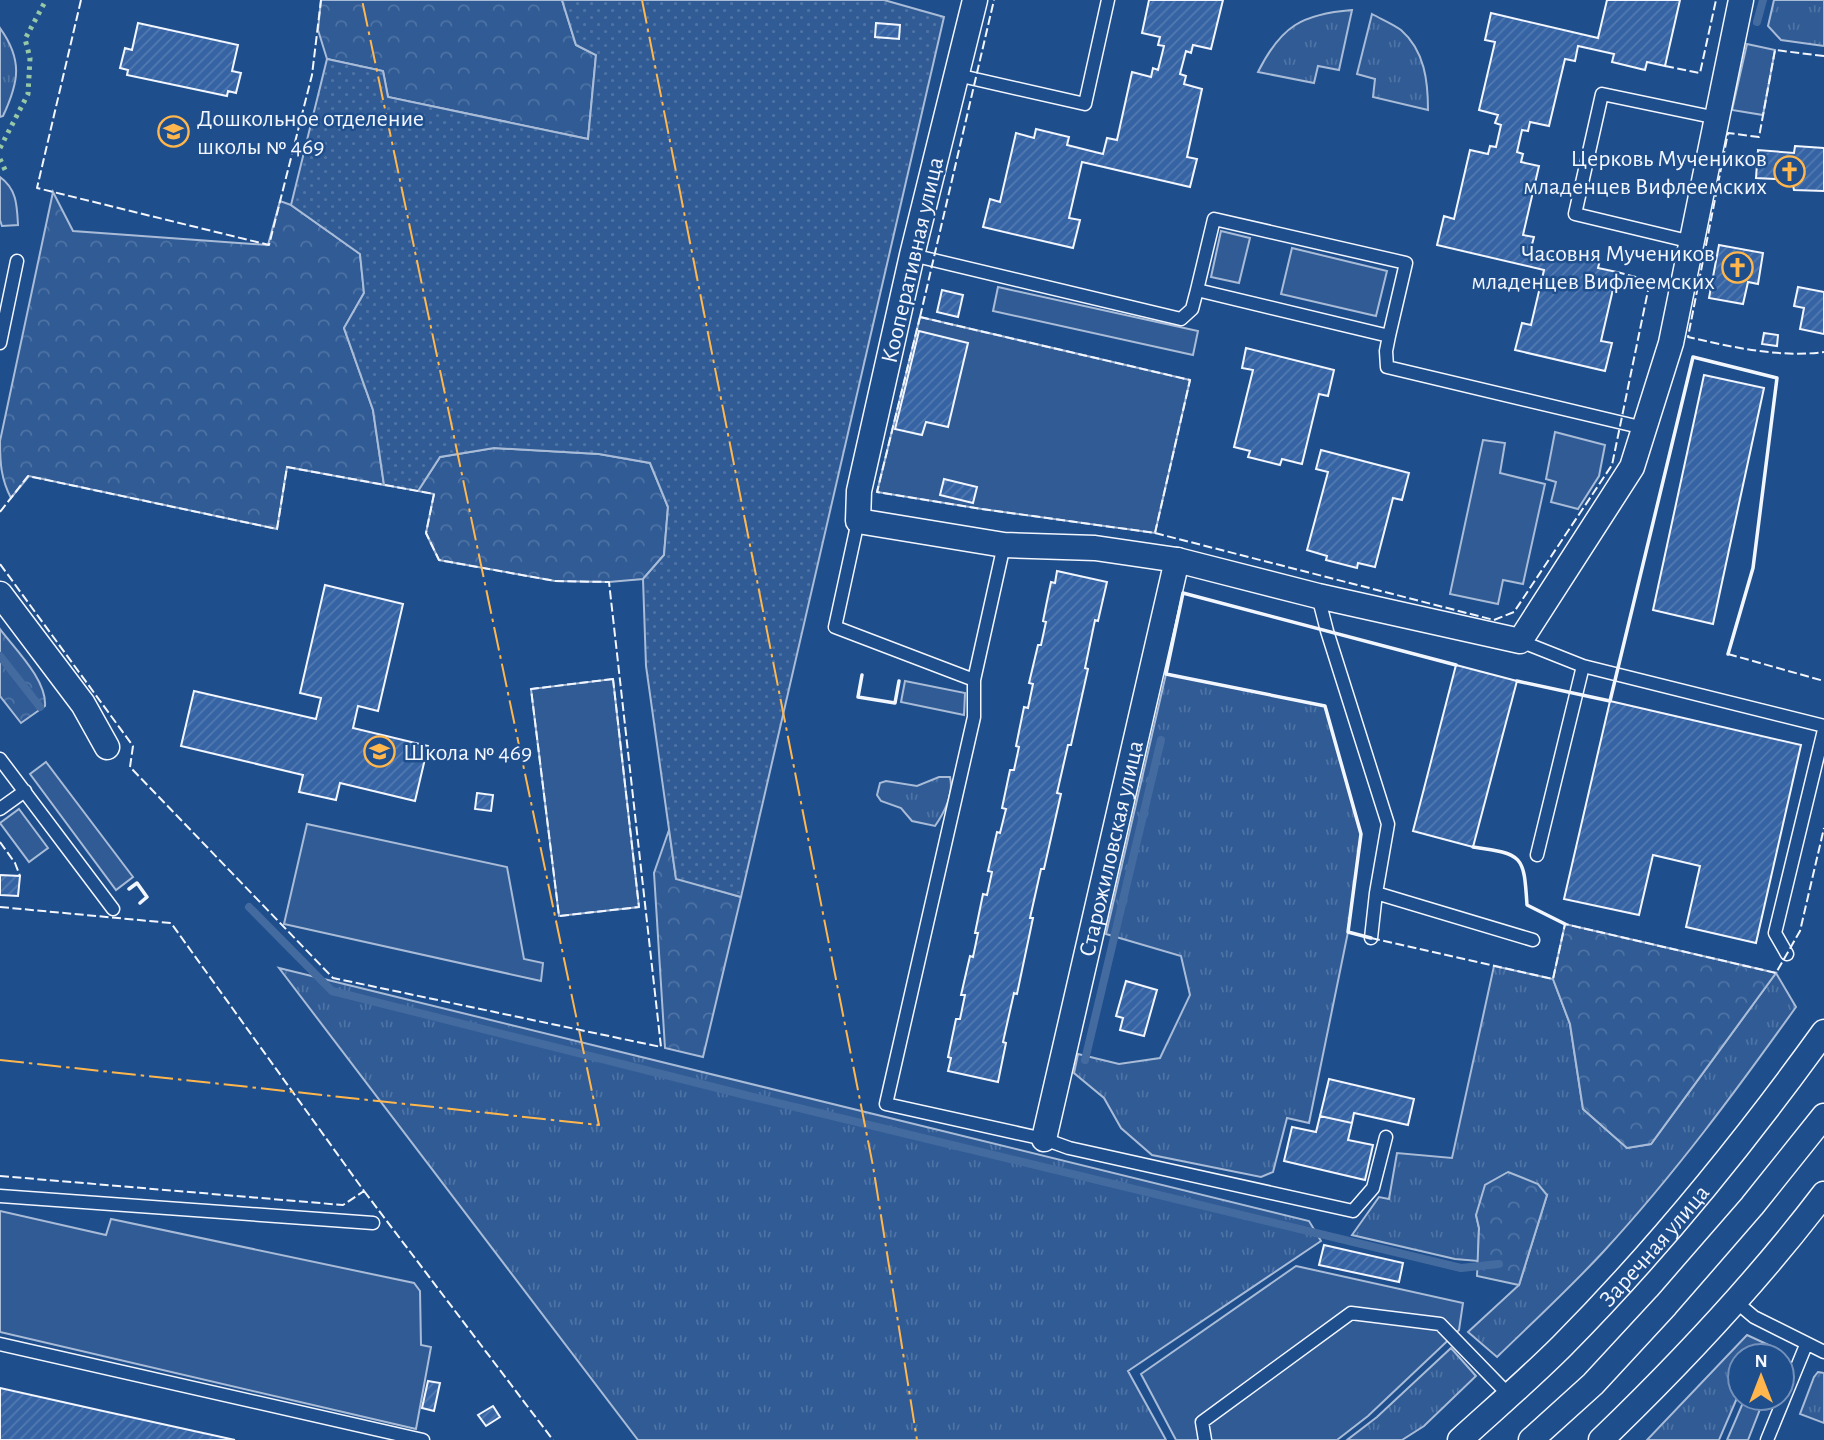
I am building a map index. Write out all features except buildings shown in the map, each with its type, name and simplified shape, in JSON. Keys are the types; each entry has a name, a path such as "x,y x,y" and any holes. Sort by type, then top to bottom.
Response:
{"street":[{"name":"Кооперативная улица","path":"858,520 859,491 912,255 975,0"},
{"path":"858,520 1004,545 1096,548 1177,560 1318,596 1520,640 1632,467 1671,344 1741,0"},
{"name":"Старожиловская улица","path":"1044,1139 1177,560"},
{"path":"0,594 83,704 107,747"},
{"name":"Заречная улица","path":"1460,1440 1560,1348 1632,1272 1714,1177 1824,1032"},
{"name":"Заречная улица","path":"1531,1440 1593,1384 1666,1305 1752,1206 1824,1116"},
{"path":"1601,1440 1735,1301 1824,1194"}],"lane":[{"path":"957,75 1085,104 1108,0"},
{"path":"1692,242 1575,214 1601,94 1717,118"},
{"path":"912,255 1181,320 1192,309 1214,219 1406,262 1386,351 1387,367 1644,428"},
{"path":"0,343 17,261"},
{"path":"1198,290 1389,336"},
{"path":"858,520 835,627 974,680"},
{"path":"1004,545 974,680 974,717 886,1104 1353,1211 1374,1188 1386,1137"},
{"path":"1318,596 1388,824 1371,938"},
{"path":"1520,640 1583,666 1824,728 1775,933 1787,954"},
{"path":"1537,855 1583,666"},
{"path":"0,759 113,909"},
{"path":"0,809 25,791"},
{"path":"1376,893 1533,940"},
{"path":"0,1196 373,1223"},
{"path":"1735,1301 1754,1317 1824,1352"},
{"path":"1205,1440 1202,1422 1351,1313 1440,1324 1509,1395"},
{"path":"0,1344 424,1440"},
{"path":"1767,1440 1806,1345"}],"green space":[{"path":"321,0 562,0 576,45 596,55 588,139 388,97 383,71 327,59 318,30"},
{"path":"562,0 884,0 944,17 741,897 676,879 646,666 643,579 664,555 668,507 650,463 599,454 494,448 440,457 418,491 384,485 373,410 344,328 364,293 360,254 291,205 327,59 383,71 388,97 588,139 596,55 576,45"},
{"path":"1774,0 1824,0 1824,46 1781,40 1768,26"},
{"path":"1352,10 1339,70 1318,66 1314,83 1258,72 1275,43 1295,25 1319,15"},
{"path":"1372,14 1401,30 1415,47 1424,67 1428,110 1373,97 1375,79 1357,74"},
{"path":"0,28 12,50 16,71 13,92 3,116 0,117"},
{"path":"53,192 73,231 268,245 280,201 291,205 360,254 364,293 344,328 373,410 384,485 287,467 277,529 29,476 11,498 2,471 0,441"},
{"path":"494,448 599,454 650,463 668,507 664,555 643,579 609,582 555,581 439,560 426,533 434,494 418,491 440,457"},
{"path":"0,629 36,675 44,696 45,706 21,723 0,696"},
{"path":"1166,674 1325,706 1361,834 1348,932 1309,1123 1287,1118 1273,1172 1261,1177 1152,1155 1121,1128 1104,1098 1074,1073 1078,1054 1119,1064 1160,1058 1190,995 1181,956 1106,934"},
{"path":"939,777 950,777 951,790 945,809 935,826 912,821 901,808 881,801 877,795 880,783 886,781 917,786"},
{"path":"669,830 676,878 741,897 703,1057 665,1048 654,873"},
{"path":"1565,924 1776,973 1651,1144 1627,1148 1583,1109 1570,1024 1553,979"},
{"path":"1494,966 1553,979 1570,1024 1583,1109 1627,1148 1651,1144 1776,973 1796,1007 1704,1132 1655,1193 1578,1278 1497,1357 1468,1332 1519,1285 1547,1195 1476,1215 1479,1228 1478,1261 1455,1259 1352,1235 1379,1197 1389,1199 1397,1153 1452,1158"},
{"path":"279,968 1309,1221 1321,1241 1128,1371 1166,1440 638,1440"},
{"path":"1508,1172 1538,1184 1547,1195 1519,1285 1477,1276 1479,1228 1476,1215 1485,1185"},
{"path":"1747,1335 1762,1342 1740,1342"},
{"path":"1451,1348 1476,1376 1424,1426 1402,1440 1347,1440 1377,1417"},
{"path":"1726,1357 1726,1412 1731,1412 1719,1440 1647,1440"},
{"path":"1818,1372 1824,1373 1824,1423 1800,1414"}],"shaded area":[{"path":"1747,44 1775,50 1763,115 1732,110"},
{"path":"0,177 13,192 18,225 2,226"},
{"path":"1221,231 1250,238 1239,283 1211,277"},
{"path":"1292,248 1387,271 1376,316 1281,294"},
{"path":"998,287 1198,331 1193,355 993,311"},
{"path":"920,317 1190,380 1155,533 877,492"},
{"path":"1555,432 1605,445 1599,476 1578,509 1551,502 1556,482 1546,479"},
{"path":"1483,440 1505,443 1500,473 1545,484 1523,584 1503,580 1498,604 1450,594"},
{"path":"613,679 639,907 559,916 531,689"},
{"path":"905,681 965,693 964,715 901,702"},
{"path":"46,762 133,877 116,890 30,774"},
{"path":"19,809 48,848 29,862 0,823"},
{"path":"307,824 507,867 524,959 543,963 541,981 284,924"},
{"path":"0,1211 106,1235 111,1219 414,1283 420,1291 421,1345 431,1347 416,1429 0,1332"},
{"path":"1296,1266 1463,1303 1459,1330 1368,1416 1337,1440 1176,1440 1141,1374"},
{"path":"1739,1412 1759,1412 1748,1440 1727,1440"}],"waterway":[{"path":"1757,22 1763,0"},
{"path":"0,656 40,707"},
{"path":"1085,1060 1161,740"},
{"path":"249,907 332,991 745,1095 1461,1268 1499,1264"}],"hedge":[{"path":"0,148 28,94 30,58 25,39 46,0"},
{"path":"0,159 7,174"}],"fence":[{"path":"81,0 37,188 269,245 312,75 321,0"},
{"path":"920,317 994,0"},
{"path":"1665,66 1700,73 1716,0"},
{"path":"1824,56 1775,50 1759,137 1728,133 1688,337 1773,353 1824,352"},
{"path":"1155,533 1494,620 1514,612 1612,465 1650,281 1617,272"},
{"path":"920,317 1190,380 1155,533 877,492 920,317"},
{"path":"0,512 28,476 277,529 287,467 434,494 426,533 439,560 555,581 609,582 661,1047 333,978 130,767 133,746 0,564"},
{"path":"1728,654 1824,681"},
{"path":"613,679 639,907 559,916 531,689 613,679"},
{"path":"1371,938 1553,979 1565,924 1776,973 1800,931 1824,828"},
{"path":"0,842 15,863 20,876"},
{"path":"0,907 171,923 364,1191 343,1205 0,1176"},
{"path":"364,1191 553,1440"}],"wall":[{"path":"1517,681 1610,701 1693,357 1777,378 1753,568 1728,654"},
{"path":"1371,938 1348,932 1361,834 1325,706 1166,674 1183,593 1456,665"},
{"path":"862,675 858,697 895,703 899,681"},
{"path":"1473,847 1502,852 1518,860 1524,876 1527,905 1565,924"},
{"path":"129,889 137,883 147,897 140,903"}],"power":[{"path":"0,1060 599,1125 362,0"},
{"path":"642,0 873,1166 917,1440"}],"place":[{"name":"Дошкольное отделение школы № 469","path":"174,132"},
{"name":"Церковь Мучеников младенцев Вифлеемских","path":"1790,172"},
{"name":"Часовня Мучеников младенцев Вифлеемских","path":"1738,267"},
{"name":"Школа № 469","path":"380,752"}]}
